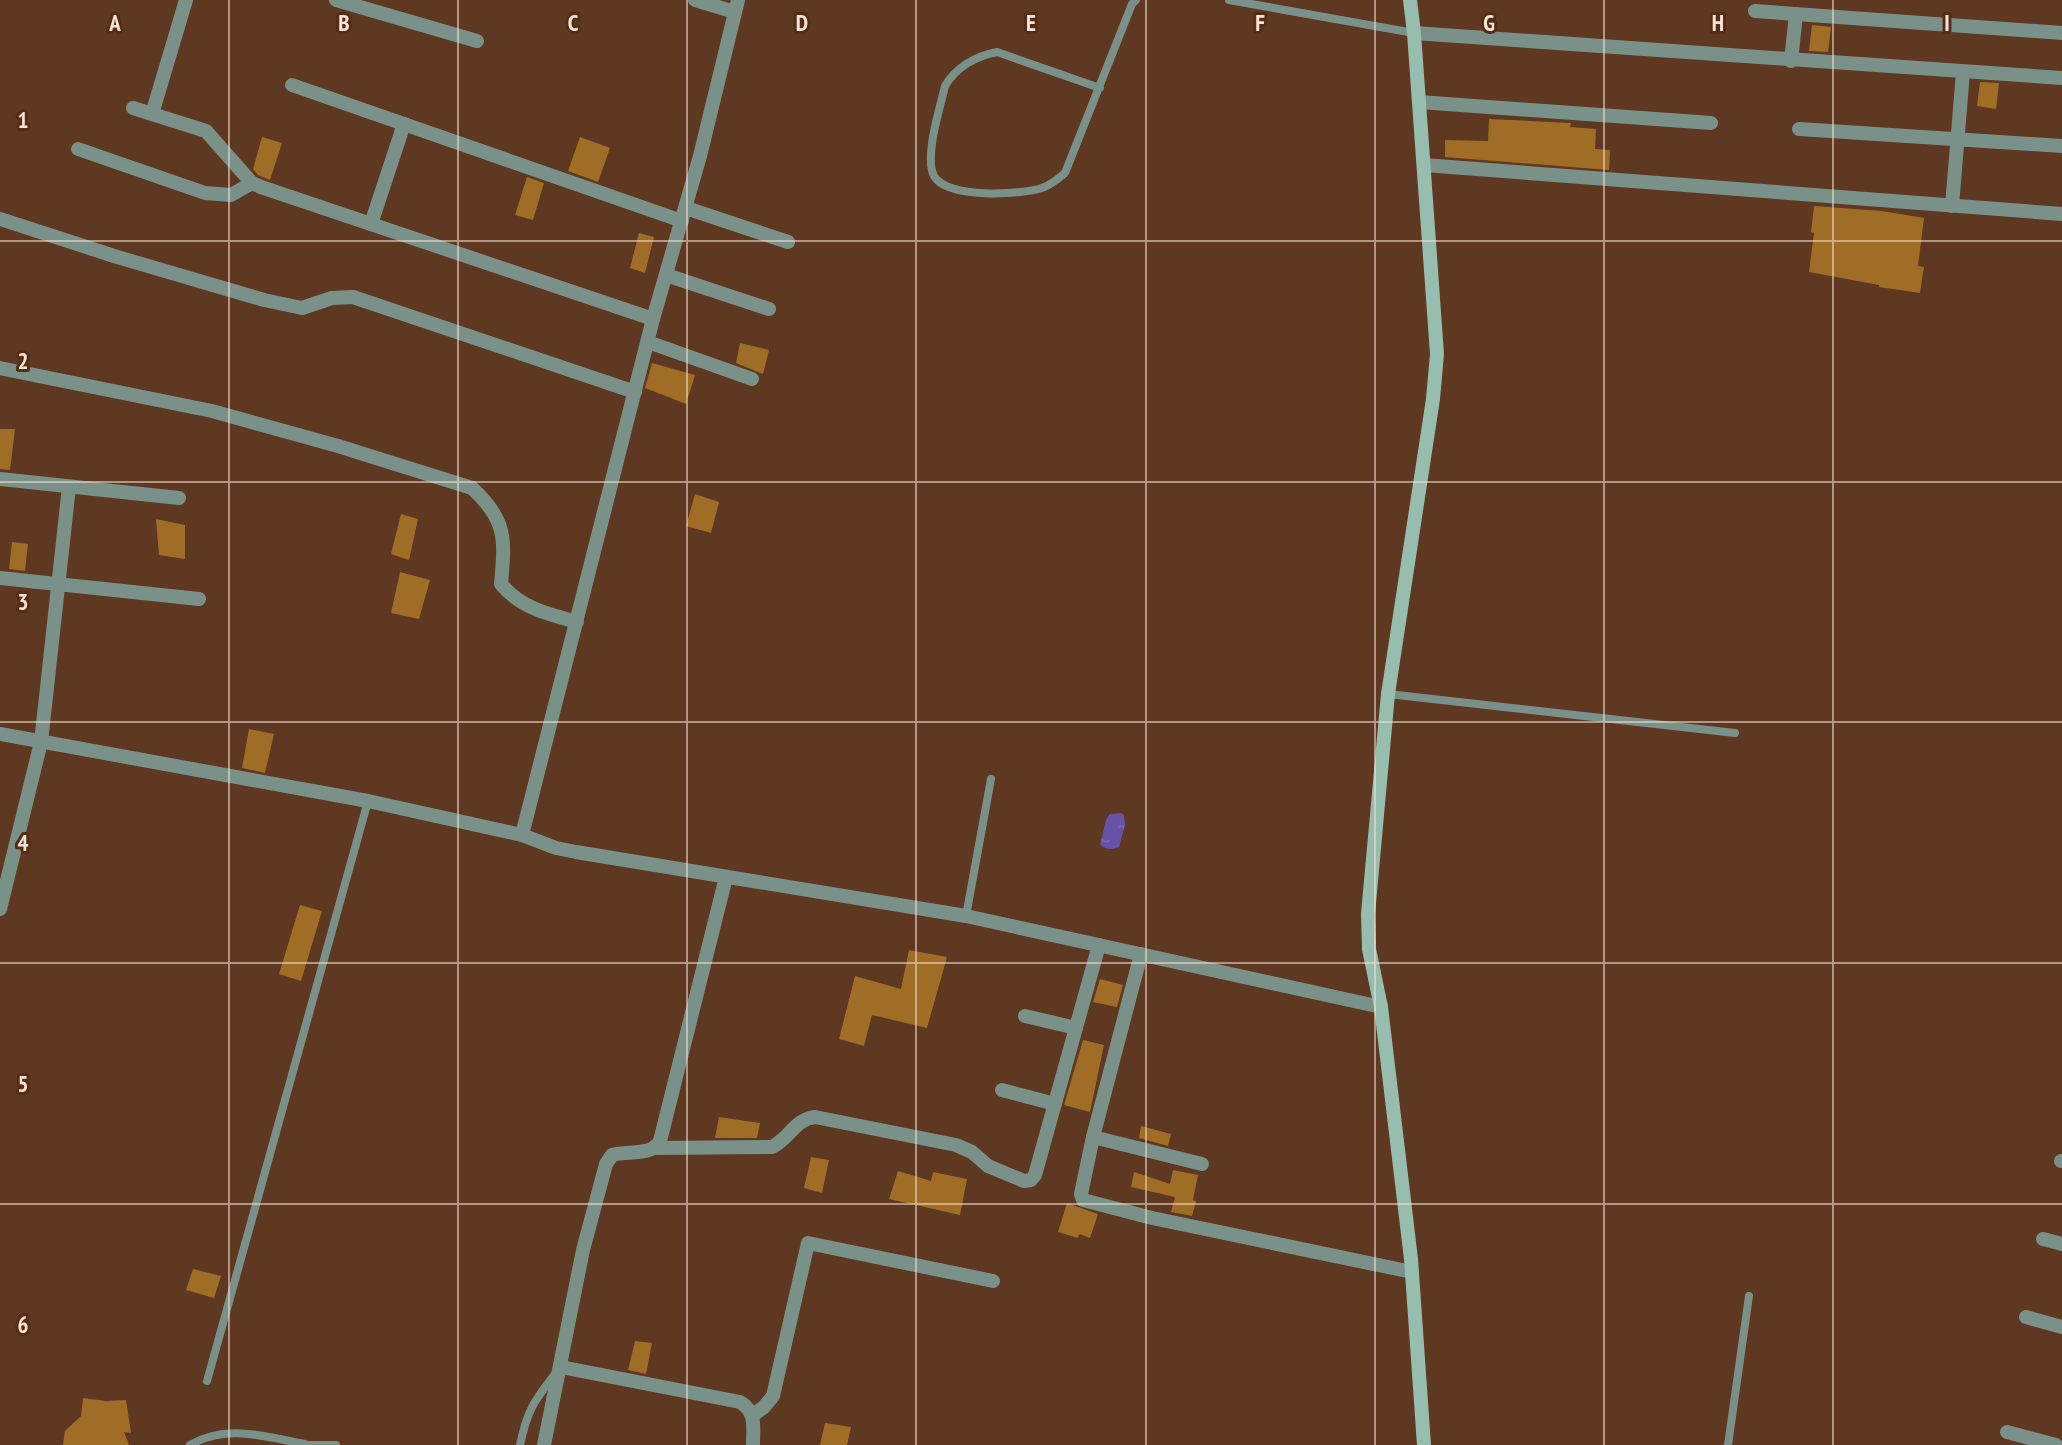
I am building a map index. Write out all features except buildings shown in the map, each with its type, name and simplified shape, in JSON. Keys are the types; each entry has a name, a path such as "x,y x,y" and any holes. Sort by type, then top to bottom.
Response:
{"street":[{"path":"152,114 186,0"},
{"path":"336,0 477,40"},
{"path":"522,835 653,319 684,214 737,6 695,0"},
{"path":"1410,0 1437,354 1433,399 1388,694 1368,914 1369,949 1381,1007 1412,1272 1423,1445"},
{"path":"1755,11 2062,33"},
{"path":"1791,61 1796,14"},
{"path":"1414,33 2062,78"},
{"path":"1952,206 1963,72"},
{"path":"292,85 684,214 788,242"},
{"path":"1419,102 1711,123"},
{"path":"133,107 206,131 252,183 653,319"},
{"path":"371,225 404,124"},
{"path":"1800,129 2062,146"},
{"path":"78,149 205,193 231,195 252,183"},
{"path":"1424,165 2062,214"},
{"path":"0,219 264,300 302,308 332,298 353,297 635,392"},
{"path":"666,275 769,309"},
{"path":"648,342 752,379"},
{"path":"0,368 212,411 338,446 472,488 489,503 501,525 500,584 510,595 535,611 577,622"},
{"path":"0,479 179,498"},
{"path":"0,909 41,742 69,487"},
{"path":"0,578 199,599"},
{"path":"0,734 368,802 522,835 576,852 967,916 1381,1007"},
{"path":"656,1148 660,1141 726,877"},
{"path":"544,1445 583,1250 606,1164 611,1155 651,1151 656,1148 772,1147 780,1143 800,1121 815,1117 956,1144 972,1152 988,1166 1024,1181 1031,1180 1035,1175 1099,945"},
{"path":"1141,954 1093,1137 1081,1194 1083,1199 1089,1203 1152,1218 1412,1272"},
{"path":"1025,1016 1076,1028"},
{"path":"1002,1090 1055,1104"},
{"path":"1093,1137 1202,1164"},
{"path":"2043,1239 2062,1244"},
{"path":"753,1415 764,1407 773,1395 808,1243 993,1281"},
{"path":"2026,1317 2062,1328"},
{"path":"561,1367 740,1402 749,1407 753,1415 753,1445"},
{"path":"2007,1432 2056,1445"}],"lane":[{"path":"1100,88 998,52 987,54 963,66 951,76 945,86 931,156 933,175 940,184 956,190 981,193 1012,193 1054,183 1065,173 1100,88 1132,4 1136,0"},
{"path":"1229,0 1414,33"},
{"path":"1388,694 1735,733"},
{"path":"967,916 991,779"},
{"path":"207,1381 368,802"},
{"path":"1728,1445 1749,1296"},
{"path":"520,1445 533,1401 561,1367"},
{"path":"190,1445 207,1435 232,1432 304,1444 336,1445"}],"water":[{"path":"1110,814 1124,815 1125,825 1119,847 1103,847 1100,845 1106,820"}]}
